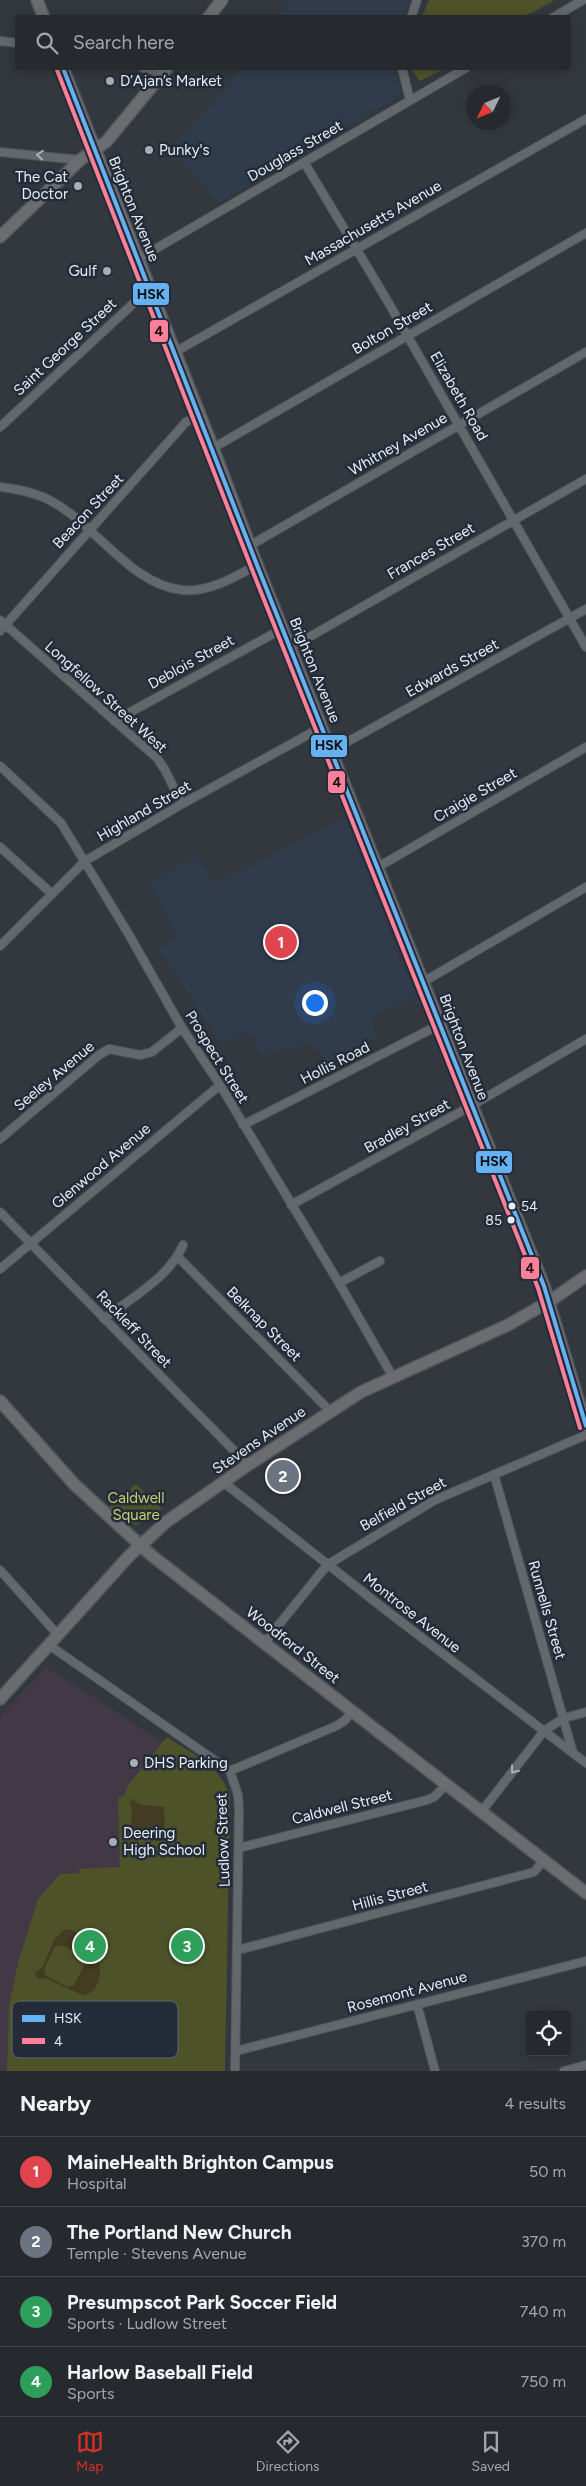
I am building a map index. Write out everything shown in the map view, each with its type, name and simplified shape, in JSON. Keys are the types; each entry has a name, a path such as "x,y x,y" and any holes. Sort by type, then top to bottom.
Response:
{"main road":[{"path":"37,0 43,15"},
{"path":"210,15 222,0"},
{"name":"Brighton Avenue","path":"63,70 213,448 249,546 550,1301 586,1426"},
{"path":"0,237 80,160 95,151 114,134 165,70"},
{"name":"Stevens Avenue","path":"0,1699 140,1545 166,1522 330,1411 393,1377 510,1324 550,1301 586,1276"},
{"name":"Woodford Street","path":"1,1404 74,1484 140,1545 586,1893"}],"street":[{"path":"412,15 417,0"},
{"path":"557,15 582,0"},
{"path":"0,41 15,43"},
{"path":"402,70 410,100"},
{"name":"Douglass Street","path":"138,259 462,70"},
{"name":"Massachusetts Avenue","path":"174,352 586,118"},
{"path":"0,152 80,160"},
{"name":"Elizabeth Road","path":"304,162 460,425 586,647"},
{"name":"Bolton Street","path":"213,448 586,233"},
{"name":"Saint George Street","path":"0,427 68,361 150,289"},
{"name":"Whitney Avenue","path":"249,546 586,352"},
{"name":"Beacon Street","path":"2,625 186,422 200,416"},
{"name":"Frances Street","path":"290,648 586,479"},
{"path":"0,487 36,495 51,501 89,529 140,572 153,581 175,589 201,589 219,584 257,566"},
{"name":"Edwards Street","path":"331,751 586,609"},
{"name":"Longfellow Street West","path":"2,625 157,758 182,804"},
{"name":"Deblois Street","path":"114,721 282,629"},
{"name":"Highland Street","path":"0,946 84,861 182,804 322,727"},
{"name":"Craigie Street","path":"378,867 586,747"},
{"name":"Prospect Street","path":"0,766 54,815 84,861 182,1028 220,1085 340,1283 393,1377"},
{"path":"0,847 52,894"},
{"path":"423,982 586,887"},
{"name":"Hollis Road","path":"243,1125 439,1026"},
{"name":"Seeley Avenue","path":"0,1139 98,1055 109,1049 140,1054 152,1052 182,1028"},
{"name":"Bradley Street","path":"291,1205 471,1106 586,1039"},
{"name":"Glenwood Avenue","path":"0,1269 220,1085"},
{"name":"Rackleff Street","path":"0,1212 248,1465"},
{"path":"104,1319 154,1280 178,1257 183,1245"},
{"name":"Belknap Street","path":"178,1257 330,1411"},
{"path":"340,1283 380,1261"},
{"name":"Belfield Street","path":"264,1642 327,1565 408,1514 494,1474 586,1435"},
{"name":"Runnells Street","path":"494,1474 573,1753"},
{"name":"Montrose Avenue","path":"223,1482 327,1565 586,1763"},
{"path":"0,1570 58,1635"},
{"name":"Ludlow Street","path":"49,1645 230,1771 238,1795 239,1848 235,2071"},
{"path":"230,1771 336,1726 344,1721 352,1710"},
{"path":"482,1811 544,1731 564,1718 586,1712"},
{"name":"Caldwell Street","path":"239,1848 427,1800 434,1797 447,1784"},
{"name":"Hillis Street","path":"238,1950 534,1872 544,1860"},
{"name":"Rosemont Avenue","path":"236,2051 586,1961"},
{"path":"417,2004 435,2071"},
{"path":"564,2071 586,2065"}],"shaded area":[{"path":"290,0 410,0 404,15 279,15"},
{"path":"240,70 394,70 403,93 218,203 172,147"},
{"path":"345,817 416,998 371,1016 377,1037 326,1063 312,1043 262,1056 247,1032 222,1045 158,948 177,936 150,882 197,856 214,884"},
{"name":"Deering High School","path":"46,1667 226,1783 224,2071 0,2071 0,1718"}],"green space":[{"path":"429,0 555,0 528,15 423,15"},
{"path":"412,70 442,70 420,81"},
{"name":"Caldwell Square","path":"136,1484 162,1509 137,1525 124,1521 108,1508"},
{"path":"167,1737 212,1768 225,1785 230,1796 225,2071 7,2071 9,2007 18,1963 38,1899 60,1874 79,1873 79,1869 120,1867 118,1798 125,1795 127,1787"}],"sand":[{"path":"131,1799 140,1804 164,1807 165,1825 162,1830 154,1836 145,1839 130,1836 132,1810 129,1803"},
{"path":"65,1929 77,1933 87,1940 94,1949 99,1960 99,1981 93,1990 84,1996 45,1978 38,1979 35,1975 36,1971 42,1968 54,1940","holes":["61,1945 83,1956 86,1962 74,1985 68,1987 46,1976 44,1969 55,1947"]}],"transit line":[{"name":"4","path":"57,70 251,567 538,1288 580,1428"},
{"name":"HSK","path":"64,70 257,565 544,1286 586,1426"}],"place":[{"name":"D’Ajan’s Market","path":"110,81"},
{"name":"Punky's","path":"149,150"},
{"name":"The Cat Doctor","path":"78,186"},
{"name":"Gulf","path":"107,271"},
{"name":"MaineHealth Brighton Campus","path":"281,942"},
{"name":"54","path":"512,1206"},
{"name":"85","path":"511,1220"},
{"name":"The Portland New Church","path":"283,1476"},
{"name":"DHS Parking","path":"134,1763"},
{"name":"Deering High School","path":"113,1842"},
{"name":"Harlow Baseball Field","path":"90,1946"},
{"name":"Presumpscot Park Soccer Field","path":"187,1946"}]}
